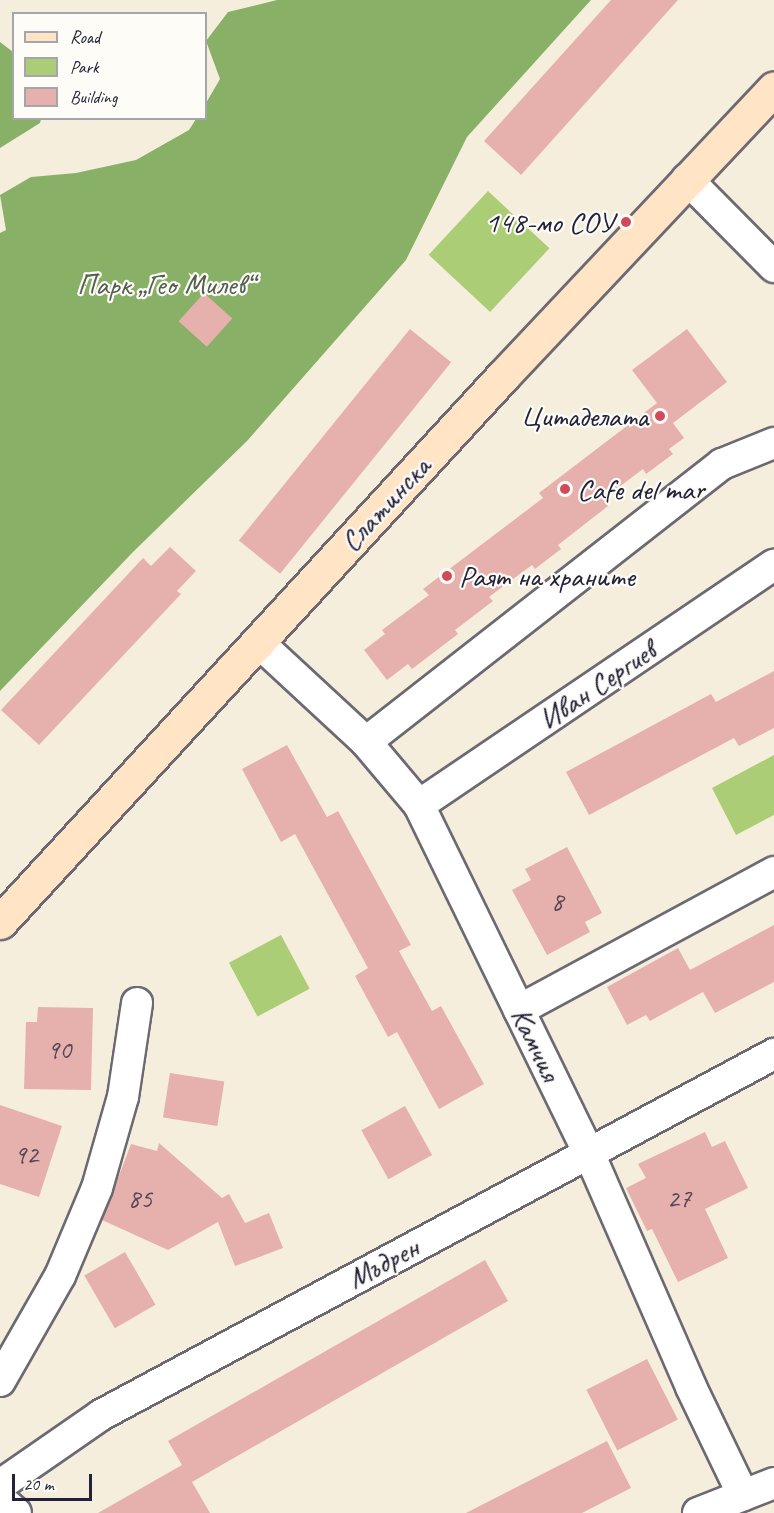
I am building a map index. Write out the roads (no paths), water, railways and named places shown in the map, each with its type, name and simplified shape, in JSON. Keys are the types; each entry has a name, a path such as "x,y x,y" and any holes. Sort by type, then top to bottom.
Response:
{"street":[{"name":"Слатинска","path":"0,922 687,179 774,88"},
{"path":"687,179 774,267"},
{"path":"366,742 722,464 774,443"},
{"name":"Иван Сергиев","path":"419,805 774,565"},
{"name":"Камчия","path":"258,642 366,742 419,805 589,1153 692,1387 743,1495"},
{"path":"519,1010 774,872"},
{"path":"4,1364 60,1276 97,1188 123,1097 137,1003"},
{"name":"Мъдрен","path":"0,1485 101,1415 774,1054"},
{"path":"698,1513 774,1483"},
{"path":"0,1499 16,1513"}],"place":[{"name":"148-мо СОУ","path":"626,222"},
{"name":"Цитаделата","path":"660,416"},
{"name":"Cafe del mar","path":"565,489"},
{"name":"Раят на храните","path":"447,576"}],"park label":[{"name":"Парк „Гео Милев“","path":"165,284"}]}
